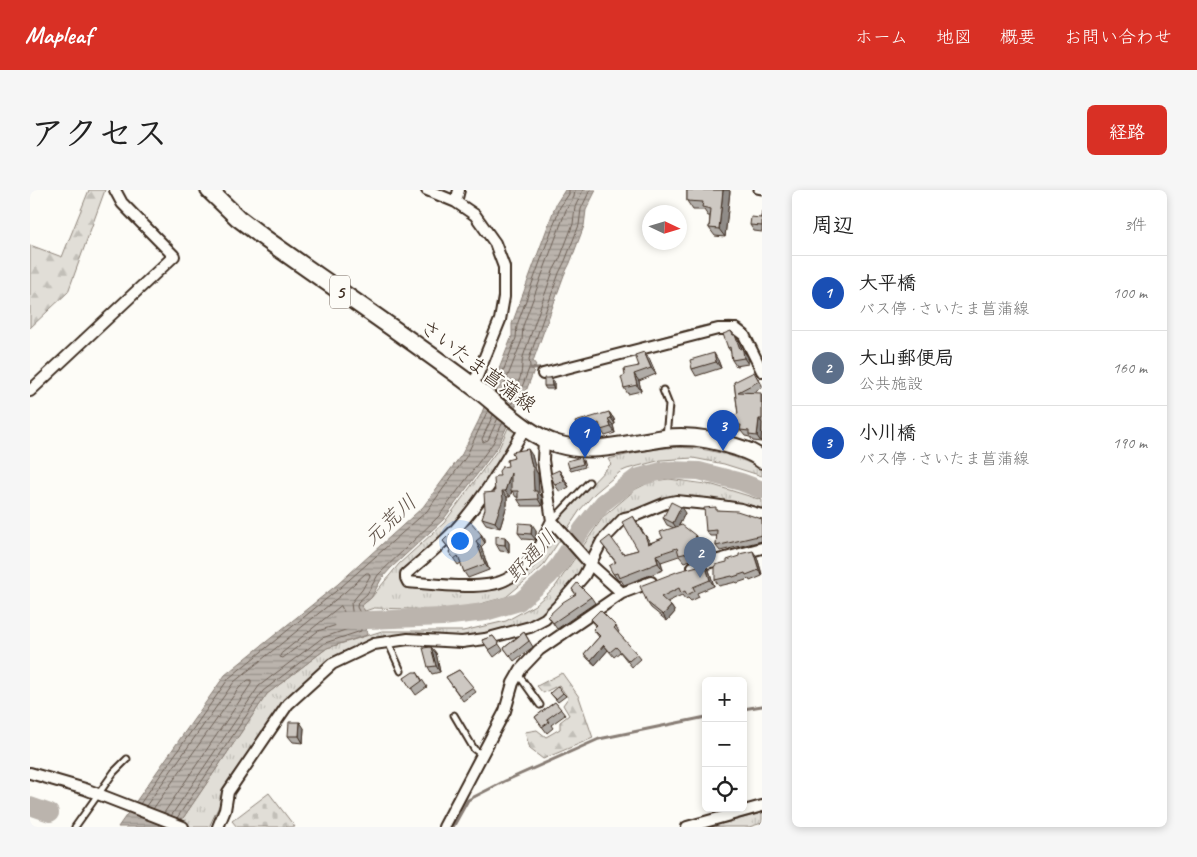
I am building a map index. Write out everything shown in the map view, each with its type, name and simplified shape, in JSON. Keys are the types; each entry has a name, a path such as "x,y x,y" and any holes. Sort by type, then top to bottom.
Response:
{"main road":[{"name":"さいたま菖蒲線","path":"209,190 238,218 267,240 544,439 564,446 595,449 620,447 666,438 689,437 715,441 752,453 762,460"}],"street":[{"path":"30,390 174,256 122,203 115,190"},
{"path":"427,190 456,202 475,215 494,243 504,268 504,297 500,320 475,388"},
{"path":"456,202 459,190"},
{"path":"543,374 718,329 736,328 744,335 762,371"},
{"path":"524,426 502,466 455,530 406,574 406,578 408,582 467,586 504,581 526,565 535,555 543,543 548,527 552,522"},
{"path":"544,439 543,460 552,522 590,565 622,593"},
{"path":"218,827 225,810 228,792 288,704 332,664 374,644 408,639 462,642 485,639 530,627 545,619 584,576 602,541 624,518 637,515 666,503 676,501 707,504 741,509 762,515"},
{"path":"681,570 762,548"},
{"path":"444,827 505,711 513,683 518,674 539,650 622,593 664,577"},
{"path":"30,773 64,782 183,827"},
{"path":"687,827 762,806"}],"lane":[{"path":"757,190 762,190"},
{"path":"663,390 669,405 666,438"},
{"path":"552,522 589,482"},
{"path":"388,642 400,671"},
{"path":"518,674 540,706"},
{"path":"454,715 474,749 482,756"},
{"path":"75,827 100,796 114,772 127,759"}],"green space":[{"path":"89,190 105,190 68,292 30,328 30,245 62,257"},
{"path":"508,428 517,434 491,476 454,526 404,581 482,588 518,576 557,520 611,464 608,459 644,451 677,447 703,449 739,459 762,469 762,476 724,464 693,458 661,460 627,469 620,472 595,493 580,510 542,567 506,597 476,605 443,610 374,608 365,611 361,606 371,598 399,564 444,523 499,448"},
{"path":"669,479 713,485 762,500 762,510 732,502 673,497 619,518 592,558 549,613 521,627 462,639 376,640 287,701 224,792 209,827 177,827 267,694 327,648 382,631 463,631 506,621 535,605 555,587 603,517 636,489 652,481"},
{"path":"562,673 579,697 593,738 543,759 530,749 525,732 537,730 546,737 560,729 560,722 569,715 563,705 568,698 559,685 543,693 537,686"},
{"path":"269,793 295,827 237,827 232,821"},
{"path":"762,813 762,823 749,827 709,827"}],"water":[{"path":"565,190 596,190 586,210 584,226 533,361 536,365 526,391 521,395 498,446 443,520 391,568 382,578 371,598 361,606 365,611 367,635 327,648 267,694 177,827 118,827 225,675 338,584 423,507 462,454 479,420 512,336 512,324 556,204"}],"building":[{"path":"687,190 723,190 719,229 709,228 711,209 702,207 703,202 687,201"},
{"path":"762,211 762,226 750,225 751,217 761,218"},
{"path":"731,331 735,335 740,349 742,348 744,358 732,360 730,347 728,348 723,334"},
{"path":"644,352 651,368 634,374 637,385 624,388 621,377 625,375 624,369 639,366 635,355"},
{"path":"714,353 716,362 692,369 690,360"},
{"path":"754,372 759,381 738,392 761,393 762,419 759,419 757,436 749,435 749,431 740,430 741,425 727,425 726,417 738,414 734,382"},
{"path":"544,378 551,378 552,386 544,386"},
{"path":"609,412 611,418 608,419 611,427 601,430 599,423 579,431 575,422"},
{"path":"528,449 533,467 534,491 537,491 538,499 518,500 518,491 511,491 511,473 505,491 502,491 503,499 495,522 482,518 485,509 484,493 495,492 494,479 496,476 500,476 499,471 502,467 508,466 507,460 514,458 512,452"},
{"path":"581,457 583,464 569,468 567,461"},
{"path":"559,470 564,481 555,485 550,474"},
{"path":"671,502 681,507 673,523 663,518"},
{"path":"716,507 716,510 737,511 762,519 762,535 716,546 717,530 706,531 704,508"},
{"path":"633,516 645,535 648,544 663,538 660,532 682,525 695,535 700,550 679,555 677,548 656,555 658,563 619,578 617,573 614,574 609,566 616,562 601,543 610,536 623,554 638,550 622,522"},
{"path":"471,522 481,534 481,537 476,541 485,564 464,572 458,556 454,559 449,552 451,550 443,541 450,534 453,538"},
{"path":"519,523 532,524 531,534 518,533"},
{"path":"496,536 505,537 505,545 496,544"},
{"path":"753,551 759,570 746,575 745,573 715,580 715,565 727,562 727,560 739,556 739,554"},
{"path":"705,564 710,580 693,587 695,591 687,595 685,591 681,593 679,588 661,597 671,606 663,615 647,602 640,586 679,571"},
{"path":"577,583 591,597 553,623 548,616 563,602 576,594 572,589"},
{"path":"600,610 616,626 614,628 637,654 629,661 616,647 610,652 604,645 591,660 584,654 600,636 593,629 597,625 591,619"},
{"path":"524,632 529,641 510,656 504,648"},
{"path":"493,636 499,644 489,650 482,640"},
{"path":"431,647 436,666 428,667 423,648"},
{"path":"459,670 473,687 460,696 446,677"},
{"path":"413,672 417,672 422,681 411,689 404,678"},
{"path":"558,686 563,693 556,699 550,693"},
{"path":"555,702 561,709 547,719 549,722 542,727 535,717"},
{"path":"289,722 300,722 299,736 288,736"}],"waterway":[{"path":"659,339 689,330 726,323 742,326 747,331 756,349"},
{"path":"530,368 549,368"},
{"name":"野通川","path":"343,621 443,617 485,612 519,602 558,566 583,528 603,503 636,478 665,470 699,471 741,482 762,490"},
{"path":"747,708 762,706"},
{"path":"453,827 468,800 505,781 599,739 702,718"},
{"path":"30,806 50,813"},
{"path":"30,806 50,813"}],"place":[{"name":"小川橋","path":"723,451"},
{"name":"大平橋","path":"585,458"},
{"name":"大山郵便局","path":"700,578"}],"water label":[{"name":"元荒川","path":"390,520"}]}
